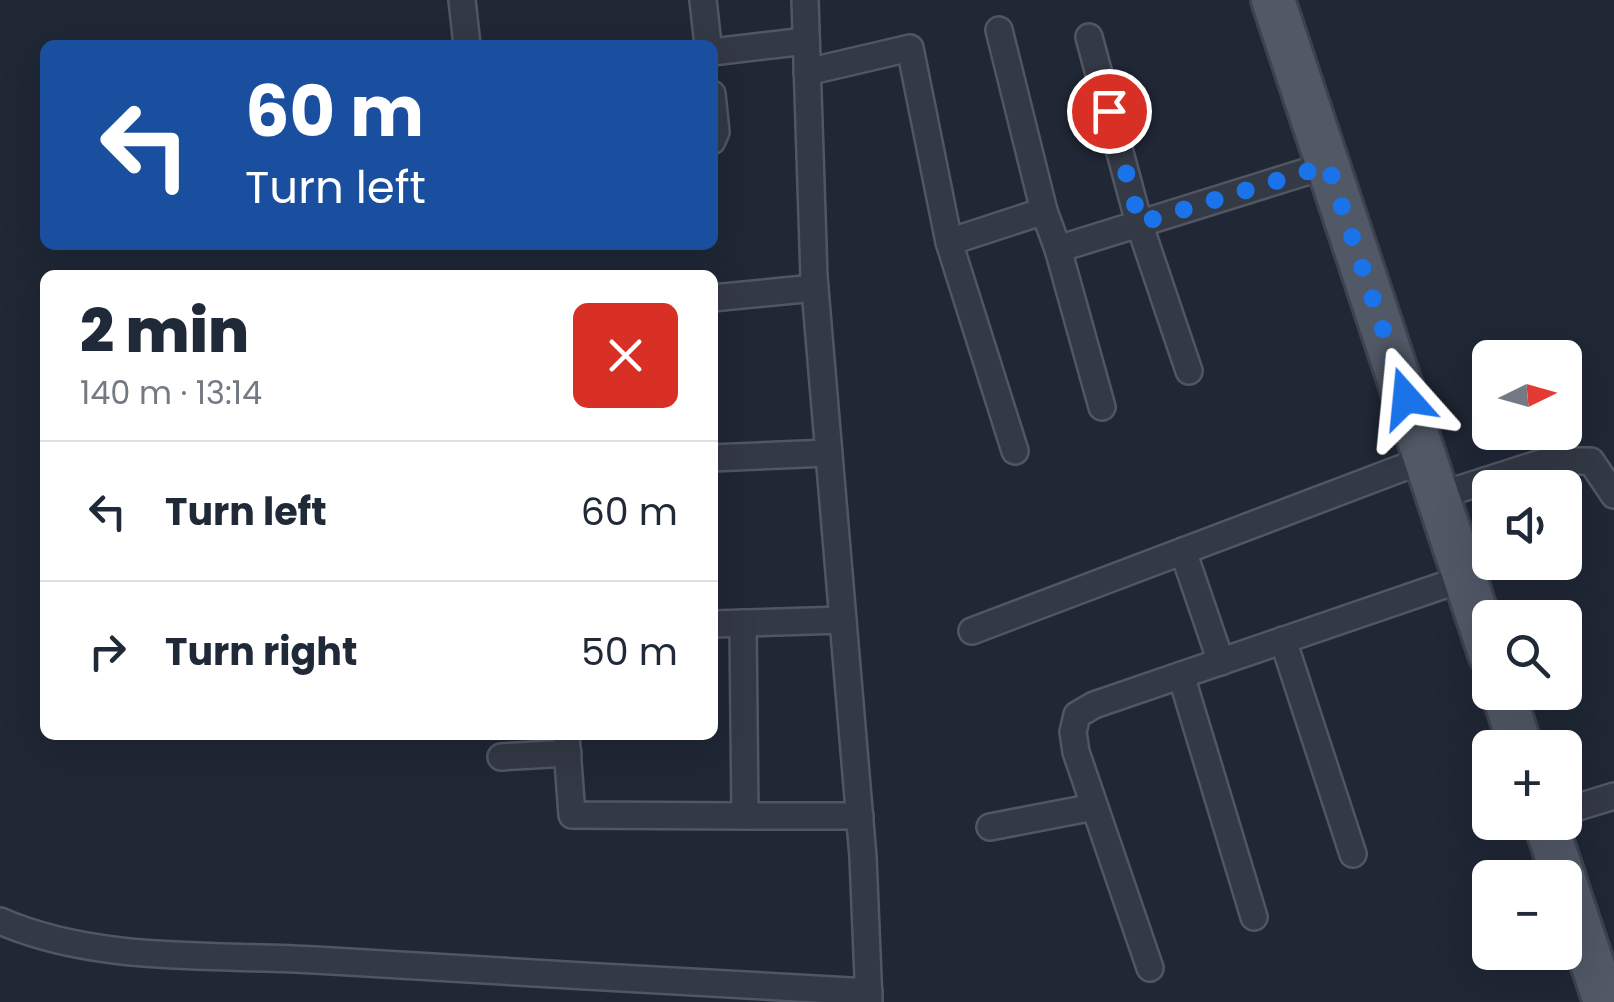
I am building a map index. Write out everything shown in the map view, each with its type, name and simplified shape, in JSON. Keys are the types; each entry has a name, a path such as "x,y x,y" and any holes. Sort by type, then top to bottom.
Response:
{"main road":[{"path":"1273,0 1472,600"},
{"path":"1582,934 1605,1002"}],"street":[{"path":"462,0 467,40"},
{"path":"703,0 707,40"},
{"path":"0,920 32,934 168,956 316,960 869,997 860,816 815,288 804,0"},
{"path":"999,30 1044,211 1102,406"},
{"path":"1089,37 1140,223 1189,371"},
{"path":"718,51 806,41"},
{"path":"807,72 910,48 948,242 1015,450"},
{"path":"1058,249 1328,165"},
{"path":"948,242 1044,211"},
{"path":"718,297 815,288"},
{"path":"718,458 828,453"},
{"path":"972,631 1183,551 1432,477 1566,459 1591,461 1614,495"},
{"path":"1183,551 1221,662"},
{"path":"1150,968 1076,752 1073,732 1078,715 1182,675 1465,578"},
{"path":"718,624 842,620"},
{"path":"743,623 744,816"},
{"path":"1282,640 1353,854"},
{"path":"1182,675 1254,916"},
{"path":"500,757 567,744 572,814 860,816"},
{"path":"1582,806 1614,796"},
{"path":"990,827 1094,807"}],"route":[{"path":"1109,111 1140,223 1328,165 1406,398"}]}
